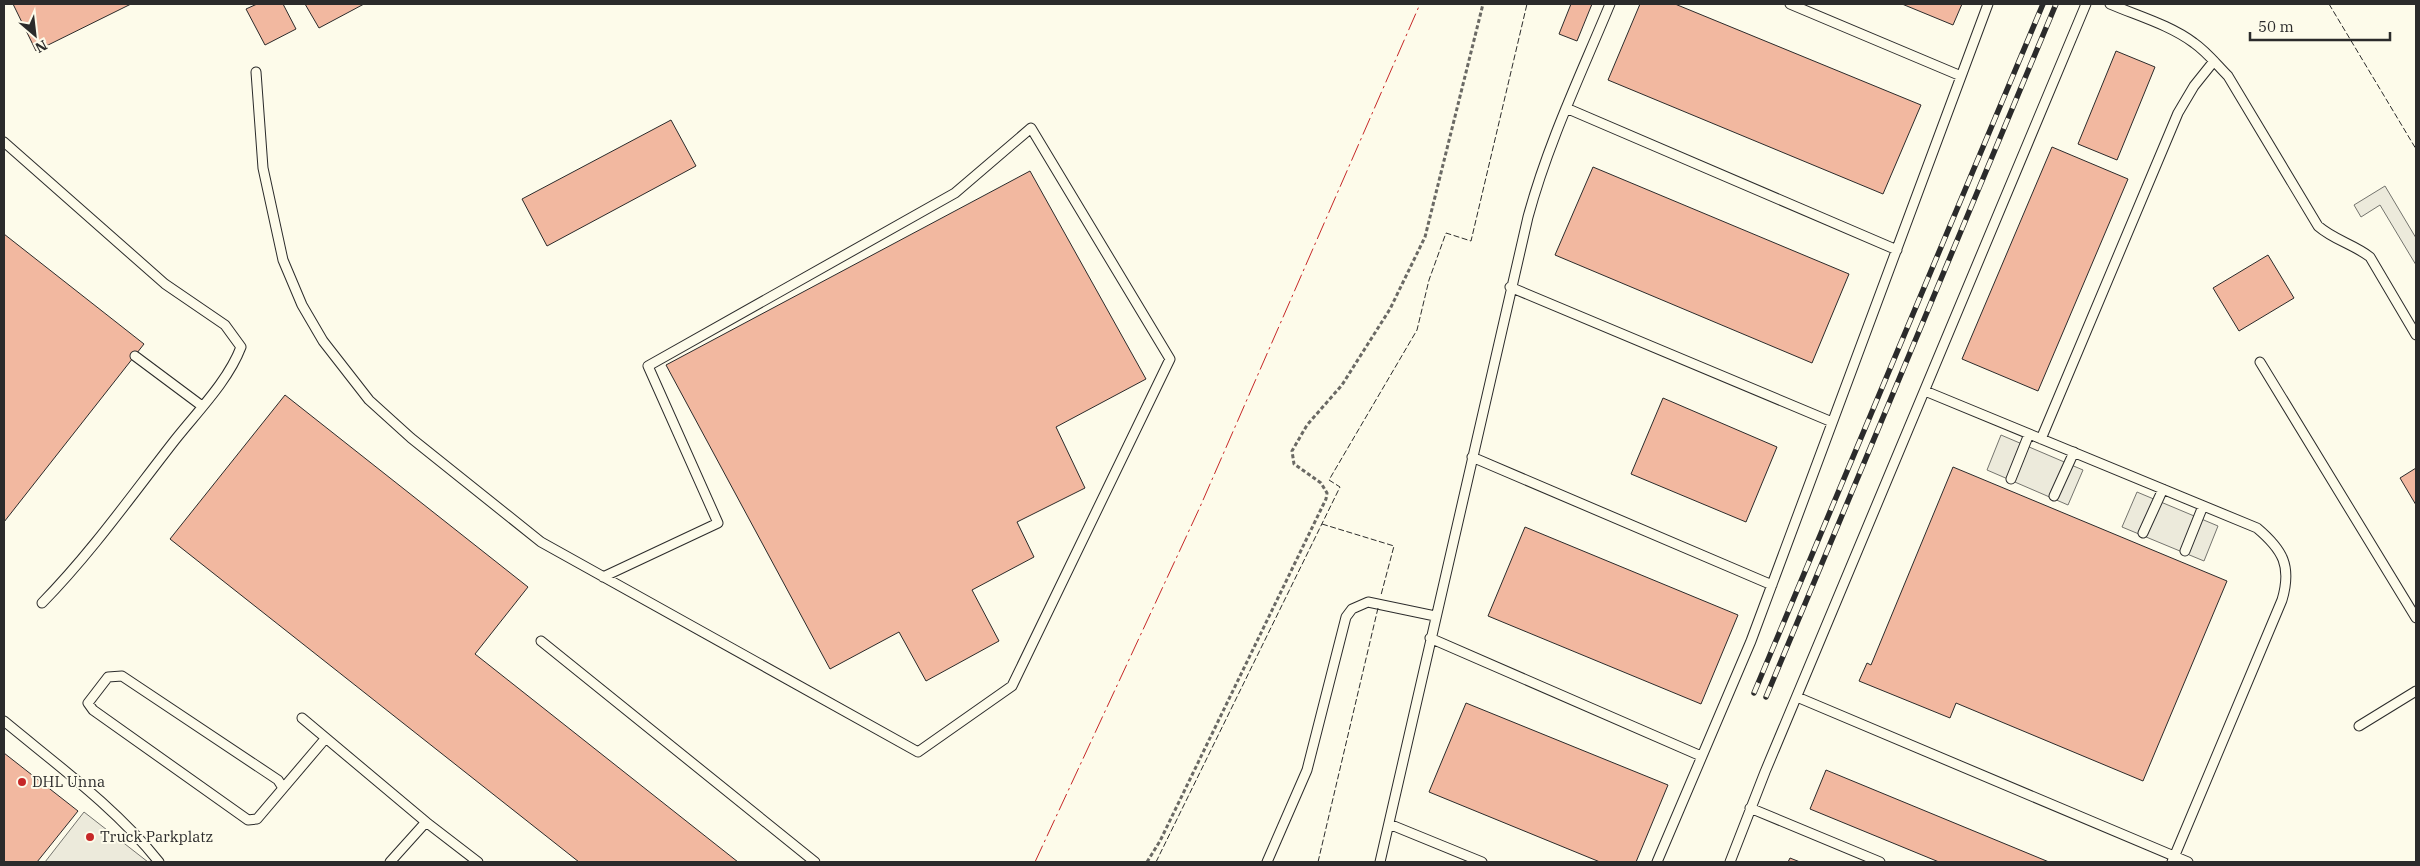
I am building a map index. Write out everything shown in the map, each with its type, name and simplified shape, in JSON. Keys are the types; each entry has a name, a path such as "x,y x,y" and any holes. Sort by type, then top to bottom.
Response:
{"lane":[{"path":"1380,862 1510,288 1540,174 1610,4"},
{"path":"1790,4 1961,76"},
{"path":"1656,862 1751,641 1988,4"},
{"path":"1730,862 1750,808 2086,4"},
{"path":"2110,4 2174,30 2195,43 2228,76 2318,226 2329,236 2359,249 2370,257 2416,334"},
{"path":"2042,439 2178,113 2194,86 2214,61"},
{"path":"256,72 263,168 283,260 302,304 323,341 368,400 411,438 541,542 603,577 918,752 1012,686 1170,359 1031,128 955,193 648,366 718,523 603,577"},
{"path":"1566,108 1897,250"},
{"path":"4,142 165,284 225,325 241,347 236,362 202,406 70,575 42,603"},
{"path":"1510,288 1832,422"},
{"path":"135,356 202,406"},
{"path":"2260,362 2416,618"},
{"path":"1925,391 2257,528 2270,539 2280,552 2287,567 2287,583 2282,600 2174,859"},
{"path":"2011,479 2029,434"},
{"path":"2054,496 2074,452"},
{"path":"1472,457 1772,585"},
{"path":"2144,533 2163,489"},
{"path":"2185,551 2203,506"},
{"path":"1267,862 1306,770 1346,617 1352,609 1368,602 1436,616"},
{"path":"1430,638 1702,756"},
{"path":"541,641 814,862"},
{"path":"283,788 278,780 122,676 108,677 88,703 93,710 248,820 256,818 283,788 325,739"},
{"path":"2359,726 2416,691"},
{"path":"1797,697 2174,859 2188,862"},
{"path":"302,718 426,822 478,862"},
{"path":"4,721 90,793 142,841 159,862"},
{"path":"1750,808 1880,862"},
{"path":"390,862 426,822"},
{"path":"1388,824 1482,862"}],"path":[{"path":"1147,862 1160,841 1326,499 1327,493 1321,483 1304,473 1294,464 1292,451 1307,425 1342,385 1390,309 1425,237 1483,4"}],"shaded area":[{"path":"2385,186 2416,238 2416,265 2380,205 2361,217 2354,205"},
{"path":"2001,435 2083,470 2068,505 1987,470"},
{"path":"2137,492 2218,526 2204,561 2122,527"},
{"name":"Truck Parkplatz","path":"84,812 148,862 45,862"}],"building":[{"path":"13,4 131,4 36,51"},
{"path":"257,4 283,4 296,29 265,45 246,9"},
{"path":"305,4 364,4 319,28"},
{"path":"1571,4 1592,4 1577,41 1559,34"},
{"path":"1640,4 1675,4 1921,105 1883,194 1608,80"},
{"path":"1902,4 1962,4 1953,25"},
{"path":"2116,51 2155,67 2117,160 2078,144"},
{"path":"671,120 696,166 547,246 522,199"},
{"path":"2052,147 2128,179 2038,391 1962,359"},
{"path":"1593,167 1849,274 1812,363 1555,255"},
{"path":"1030,171 1146,379 1056,427 1085,488 1017,522 1034,557 972,590 999,641 926,681 899,632 830,669 666,365"},
{"path":"4,234 144,344 4,522"},
{"path":"2268,255 2294,298 2239,331 2213,288"},
{"path":"285,395 528,587 475,654 738,862 579,862 170,539"},
{"path":"1663,398 1777,447 1746,522 1631,474"},
{"path":"1953,467 2227,581 2143,781 1956,703 1950,718 1859,681 1867,663 1871,665"},
{"path":"2416,468 2416,505 2400,478"},
{"path":"1525,527 1738,615 1701,704 1488,616"},
{"path":"1466,703 1668,785 1636,862 1600,862 1429,792"},
{"name":"DHL Unna","path":"4,753 78,811 37,862 4,862"},
{"path":"1826,770 2049,862 1939,862 1810,809"},
{"path":"1790,858 1800,862 1788,862"}],"railway":[{"path":"1754,693 2043,4"},
{"path":"1766,697 2056,4"}],"fence":[{"path":"1156,862 1340,487 1329,480 1417,330 1429,280 1446,233 1471,241 1527,4"},
{"path":"2329,4 2416,149"},
{"path":"1322,524 1394,546 1381,595"},
{"path":"1318,862 1378,608"}],"power":[{"path":"1035,862 1200,507 1420,4"}],"place":[{"name":"DHL Unna","path":"22,782"},
{"name":"Truck Parkplatz","path":"90,837"}]}
